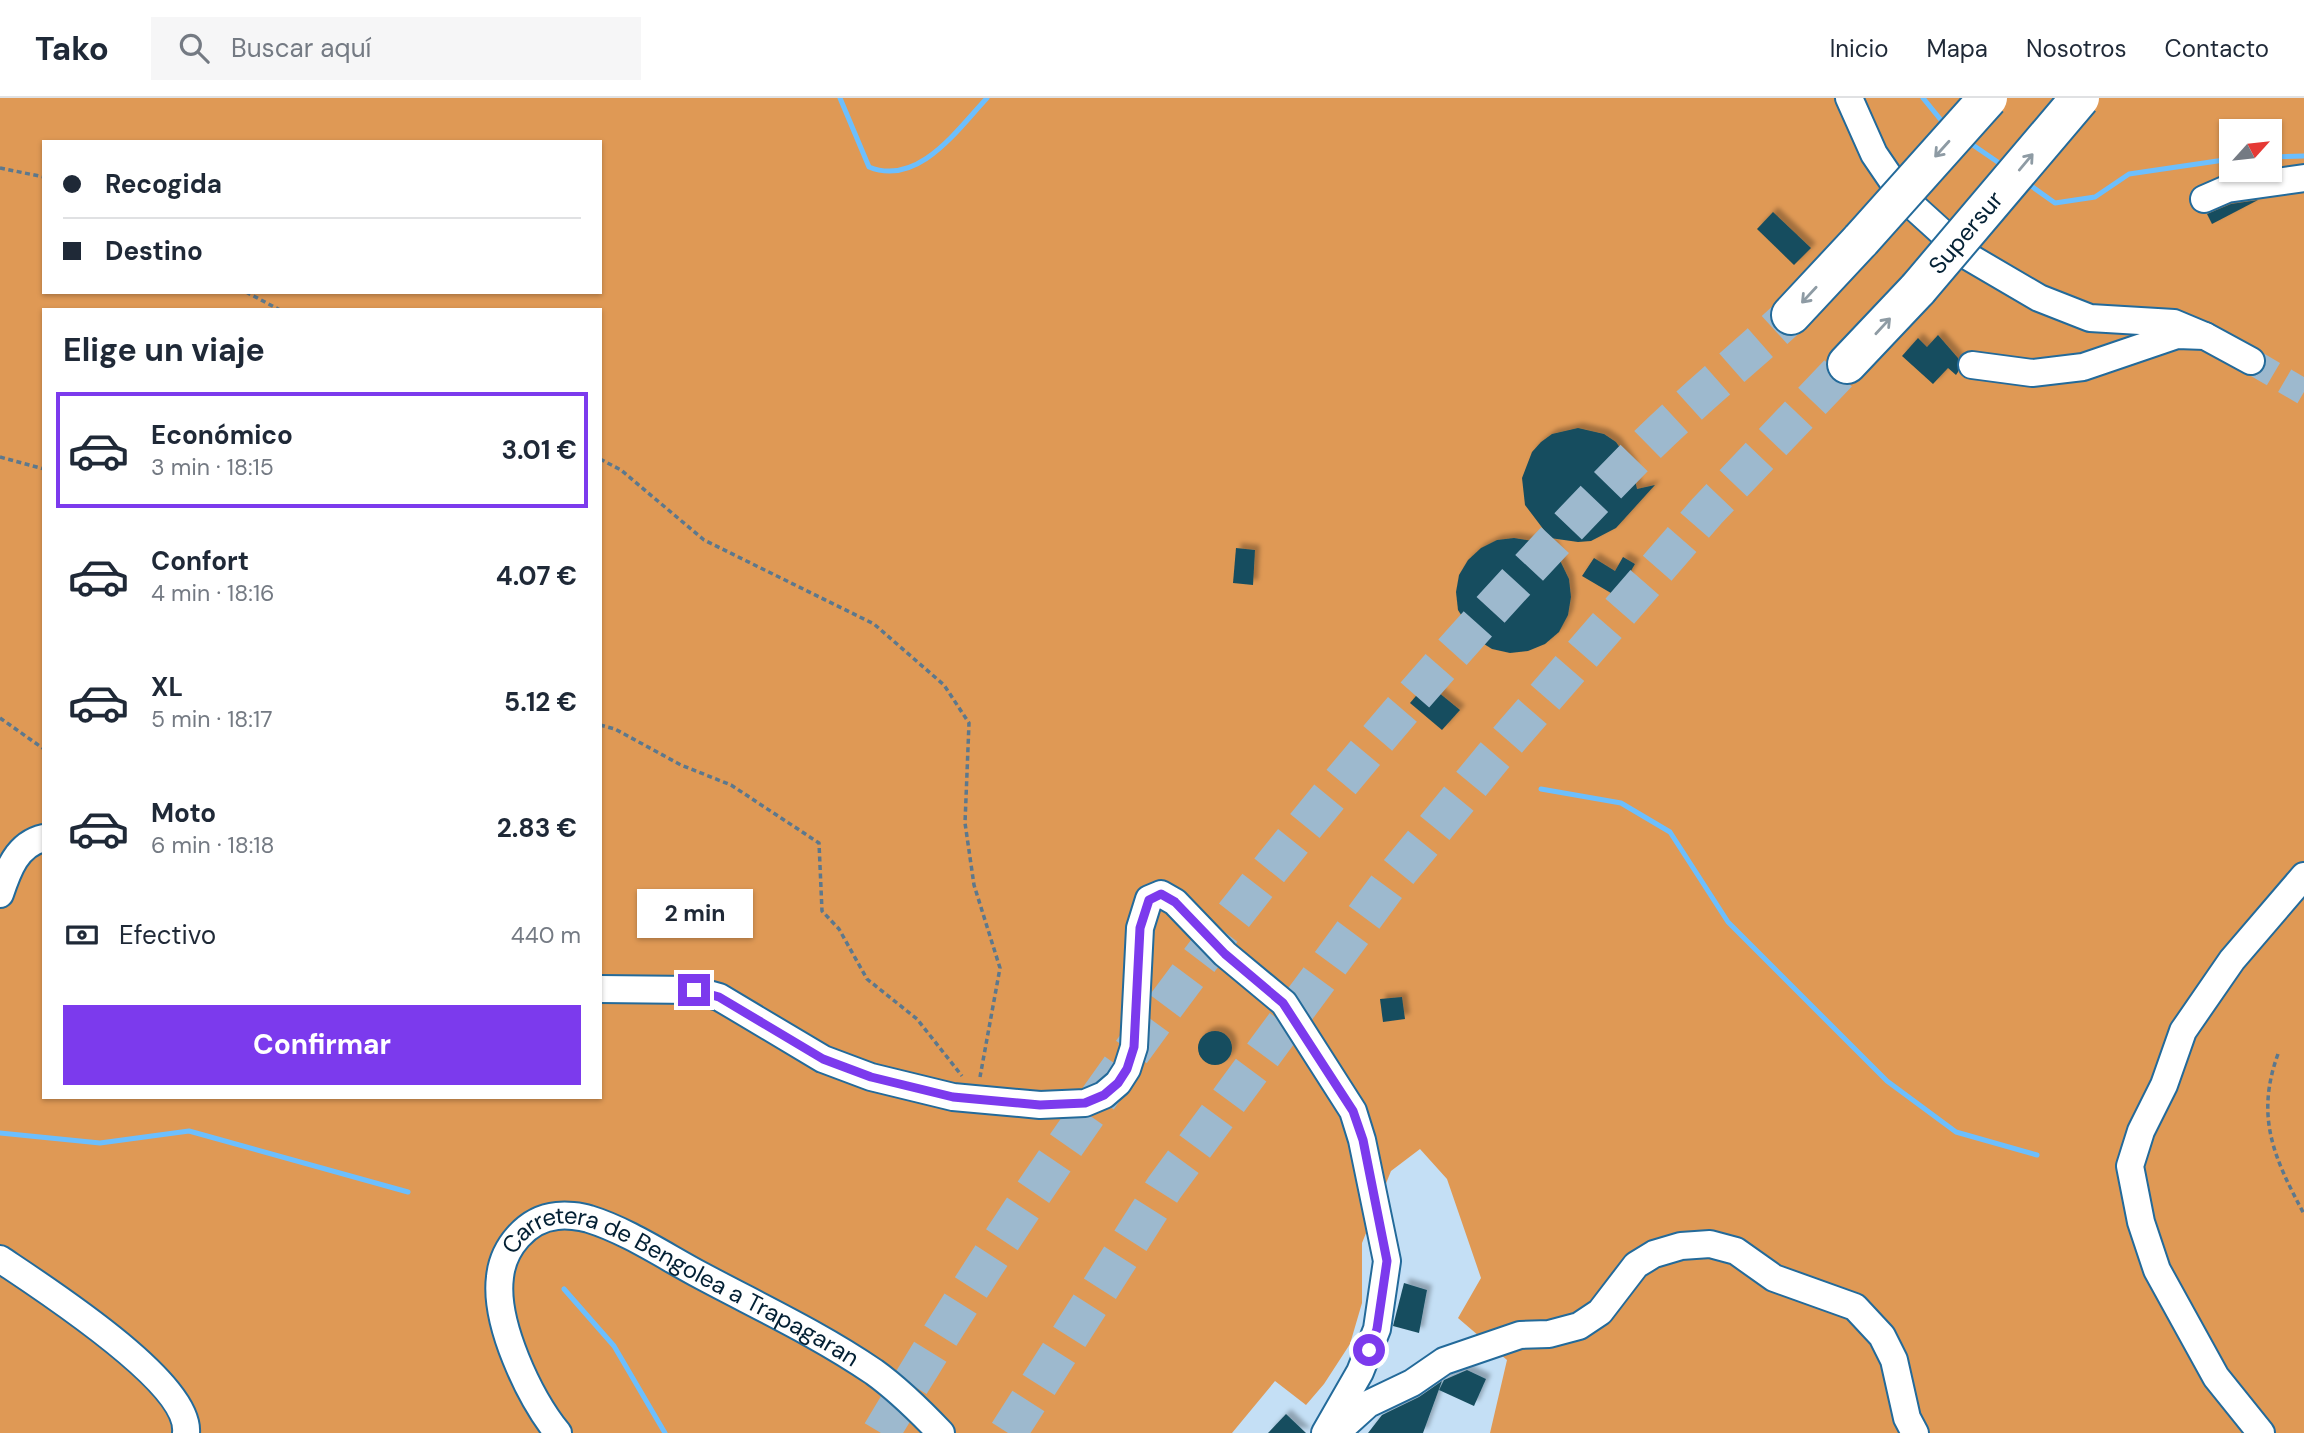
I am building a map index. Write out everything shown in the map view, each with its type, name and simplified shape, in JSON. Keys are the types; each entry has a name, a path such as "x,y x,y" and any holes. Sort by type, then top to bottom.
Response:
{"highway":[{"path":"1791,315 1988,98"},
{"name":"Supersur","path":"1847,364 1918,289 2080,98"}],"street":[{"path":"1849,98 1874,154 1904,198 1969,257 2039,298 2090,318 2174,323 2251,361"},
{"path":"2204,199 2227,188 2304,178"},
{"path":"1972,365 2032,373 2083,367 2176,335 2205,336"},
{"path":"0,894 12,861 34,840 42,838"},
{"path":"2260,1433 2216,1377 2157,1270 2141,1222 2130,1166 2141,1131 2164,1086 2183,1031 2232,960 2304,876"},
{"path":"602,989 694,990 719,997 823,1059 859,1073 953,1097 1063,1106 1085,1103 1104,1095 1118,1083 1127,1069 1134,1047 1140,928 1149,900 1161,894 1175,902 1225,954 1283,1003 1353,1111 1363,1140 1387,1261 1377,1329 1360,1372 1325,1433"},
{"name":"Carretera de Bengolea a Trapagaran","path":"558,1433 531,1388 507,1335 499,1305 502,1258 515,1239 540,1221 557,1216 587,1218 624,1234 821,1338 912,1402 941,1433"},
{"path":"1336,1433 1368,1404 1412,1383 1444,1362 1520,1335 1549,1334 1578,1326 1600,1312 1636,1265 1654,1254 1672,1248 1710,1244 1737,1251 1774,1278 1855,1307 1882,1336 1894,1360 1907,1418 1915,1433"},
{"path":"0,1259 94,1322 134,1358 176,1402 186,1433"}],"path":[{"path":"0,168 42,177"},
{"path":"250,294 276,308"},
{"path":"0,457 42,468"},
{"path":"602,459 621,470 704,540 874,624 944,685 969,723 965,823 974,885 1000,968 977,1097"},
{"path":"0,718 42,749"},
{"path":"602,726 615,729 681,765 731,785 819,844 822,911 839,929 867,979 916,1020 948,1056 977,1097"},
{"path":"2278,1054 2269,1078 2267,1118 2271,1145 2304,1214"}],"shaded area":[{"path":"0,98 2304,98 2304,1433 1490,1433 1507,1360 1458,1318 1481,1278 1447,1179 1420,1149 1391,1171 1362,1243 1362,1303 1350,1344 1324,1384 1306,1405 1275,1381 1232,1433 0,1433"}],"building":[{"path":"2258,200 2212,224 2207,214 2231,204"},
{"path":"1773,212 1811,248 1794,265 1757,229"},
{"path":"1938,335 1958,358 1958,372 1956,375 1948,368 1933,384 1902,356 1918,338 1927,347"},
{"path":"1578,428 1604,434 1616,442 1632,465 1637,489 1655,485 1616,528 1591,541 1578,542 1550,538 1525,505 1522,478 1532,452 1541,442 1552,434"},
{"path":"1514,538 1552,544 1569,579 1571,597 1568,615 1559,632 1545,644 1528,651 1510,653 1492,649 1476,639 1458,610 1456,592 1459,575 1468,560 1481,548 1497,540"},
{"path":"1236,548 1255,550 1253,585 1233,583"},
{"path":"1623,557 1635,564 1616,596 1582,576 1594,558 1615,571"},
{"path":"1427,683 1460,710 1442,730 1410,703"},
{"path":"1402,997 1405,1019 1383,1022 1380,999"},
{"path":"1215,1031 1227,1036 1232,1048 1227,1060 1215,1065 1203,1060 1198,1048 1203,1036"},
{"path":"1404,1283 1427,1290 1419,1333 1393,1326"},
{"path":"1467,1370 1486,1379 1474,1406 1439,1390 1444,1380"},
{"path":"1442,1381 1423,1433 1368,1433 1382,1415 1419,1397"},
{"path":"1286,1414 1306,1433 1268,1433"}],"waterway":[{"path":"840,98 869,167 887,171 904,169 935,152 987,98"},
{"path":"1923,98 1945,125"},
{"path":"1967,141 2005,167"},
{"path":"2282,157 2304,156"},
{"path":"2027,183 2055,203 2095,197 2129,174 2219,161"},
{"path":"1541,789 1621,803 1670,832 1728,922 1887,1081 1956,1132 2037,1155"},
{"path":"0,1133 100,1143 189,1131 408,1192"},
{"path":"564,1289 614,1346 665,1433"}],"tunnel":[{"path":"881,1433 963,1300 1048,1171 1231,919 1328,798 1428,680 1640,452 1791,315"},
{"path":"2251,361 2304,392"},
{"path":"1008,1433 1164,1188 1388,885 1493,757 1707,511 1847,364"}],"route":[{"path":"694,990 719,997 823,1059 871,1077 953,1097 977,1097 1040,1105 1085,1103 1104,1095 1118,1083 1127,1069 1134,1047 1136,1026 1140,928 1149,900 1161,894 1175,902 1225,954 1283,1003 1353,1111 1363,1140 1387,1261 1377,1329 1369,1350"}]}
